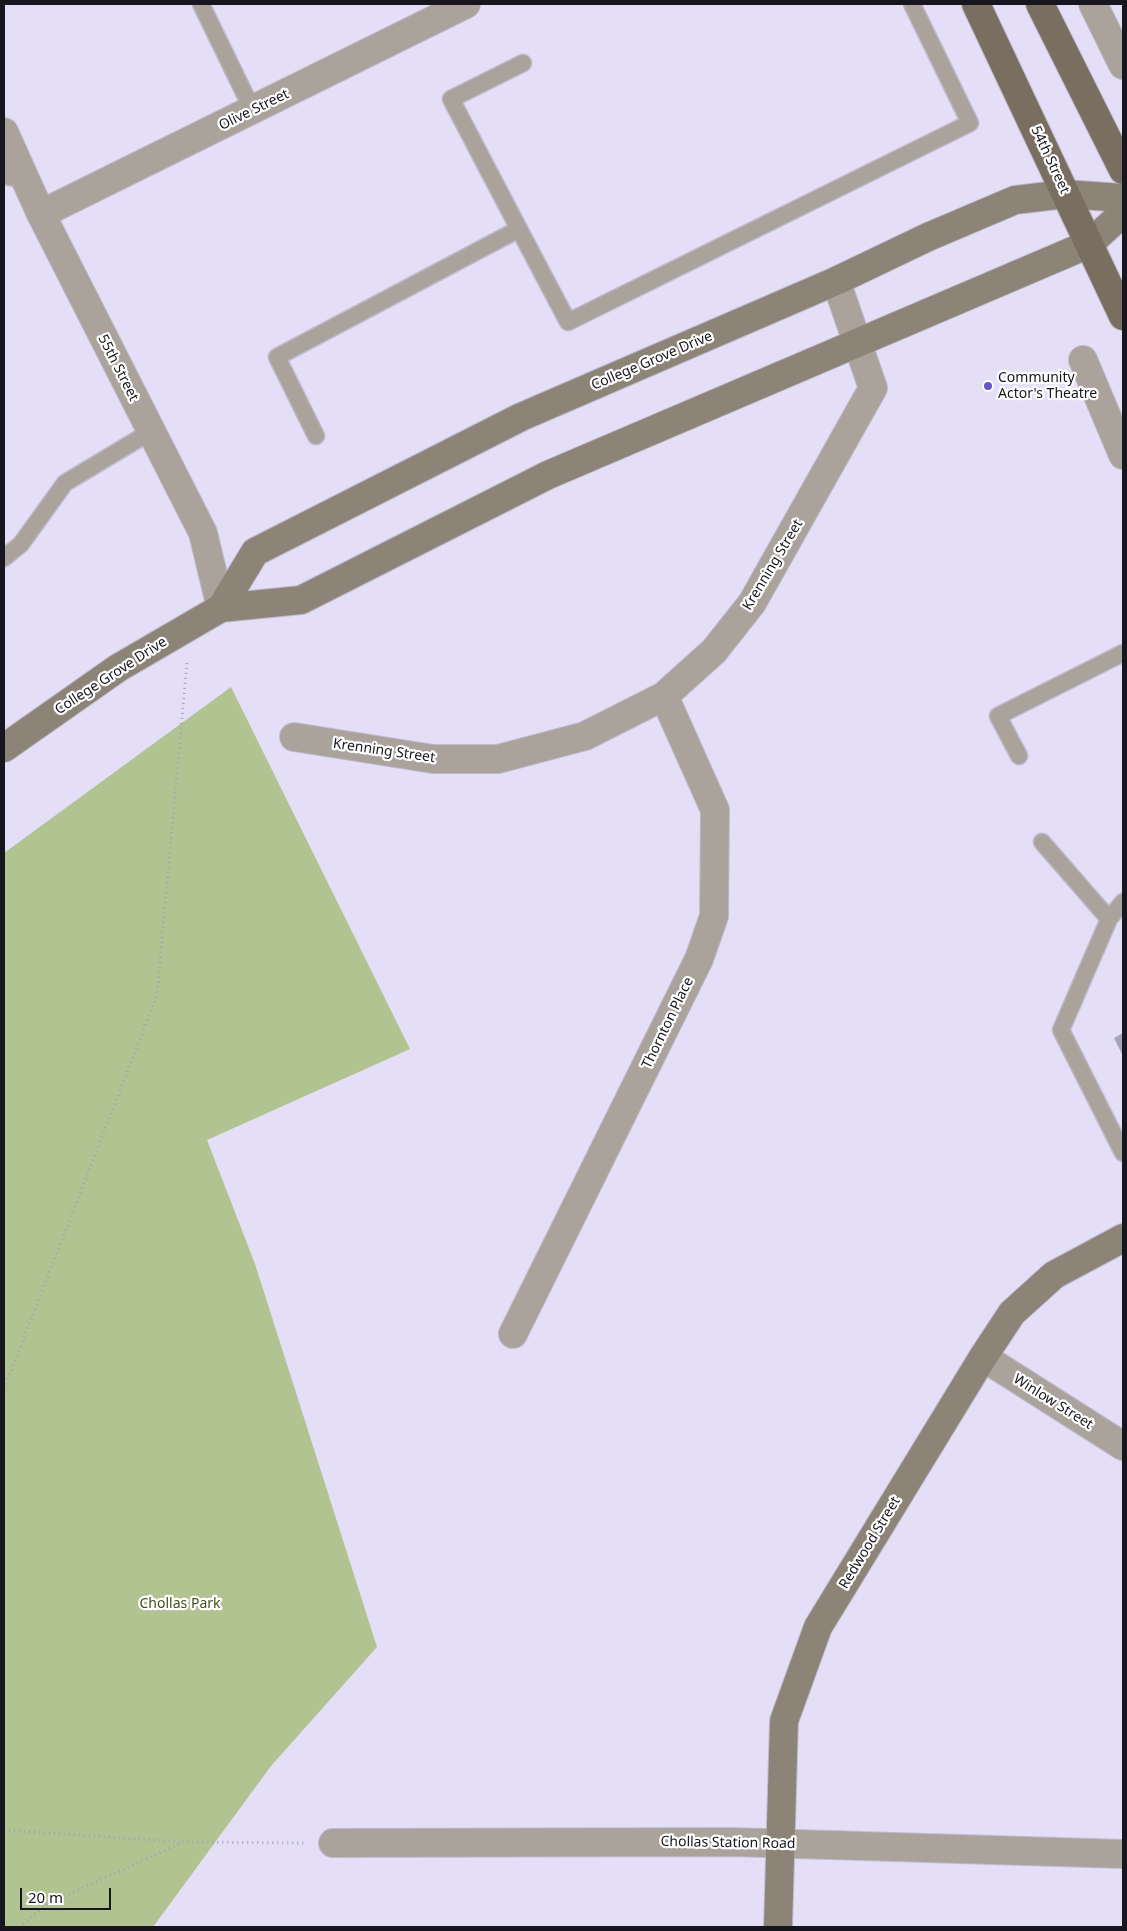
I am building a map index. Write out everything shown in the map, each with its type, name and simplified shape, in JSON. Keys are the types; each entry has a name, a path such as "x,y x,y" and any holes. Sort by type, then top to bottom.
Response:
{"main road":[{"name":"54th Street","path":"976,4 1123,316"},
{"path":"1040,4 1123,170"},
{"name":"College Grove Drive","path":"221,608 255,552 521,417 836,281 933,235 1015,200 1065,194 1123,198"},
{"name":"College Grove Drive","path":"4,748 118,668 221,608 300,600 548,475 1089,244 1123,213"},
{"name":"Redwood Street","path":"778,1927 784,1721 818,1627 983,1357 1012,1314 1054,1275 1123,1238"}],"street":[{"name":"Olive Street","path":"42,214 466,4"},
{"path":"1093,4 1123,65"},
{"name":"55th Street","path":"4,132 14,178 42,214 150,432 203,534 221,608"},
{"name":"Krenning Street","path":"294,737 433,759 498,758 586,736 664,696 714,651 752,604 873,388 836,281"},
{"path":"1082,360 1123,455"},
{"name":"Thornton Place","path":"513,1334 699,959 714,916 715,810 664,696"},
{"name":"Winlow Street","path":"983,1357 1123,1446"},
{"name":"Chollas Station Road","path":"333,1843 781,1843 1123,1854"}],"lane":[{"path":"201,4 253,111"},
{"path":"523,63 451,99 568,322 970,122 912,4"},
{"path":"316,436 277,357 519,229"},
{"path":"4,558 21,544 65,483 150,432"},
{"path":"1019,756 998,716 1123,653"},
{"path":"1042,842 1109,919"},
{"path":"1123,902 1109,919 1060,1030 1123,1153"}],"path":[{"path":"4,1389 156,995 190,626"},
{"path":"4,1830 183,1842 333,1843"},
{"path":"19,1927 47,1904 183,1842"}],"green space":[{"name":"Chollas Park","path":"231,687 410,1049 207,1140 255,1264 377,1647 271,1766 153,1927 4,1927 4,853"}],"building":[{"path":"1123,1033 1123,1056 1114,1038"}],"place":[{"name":"Community Actor's Theatre","path":"988,386"}]}
